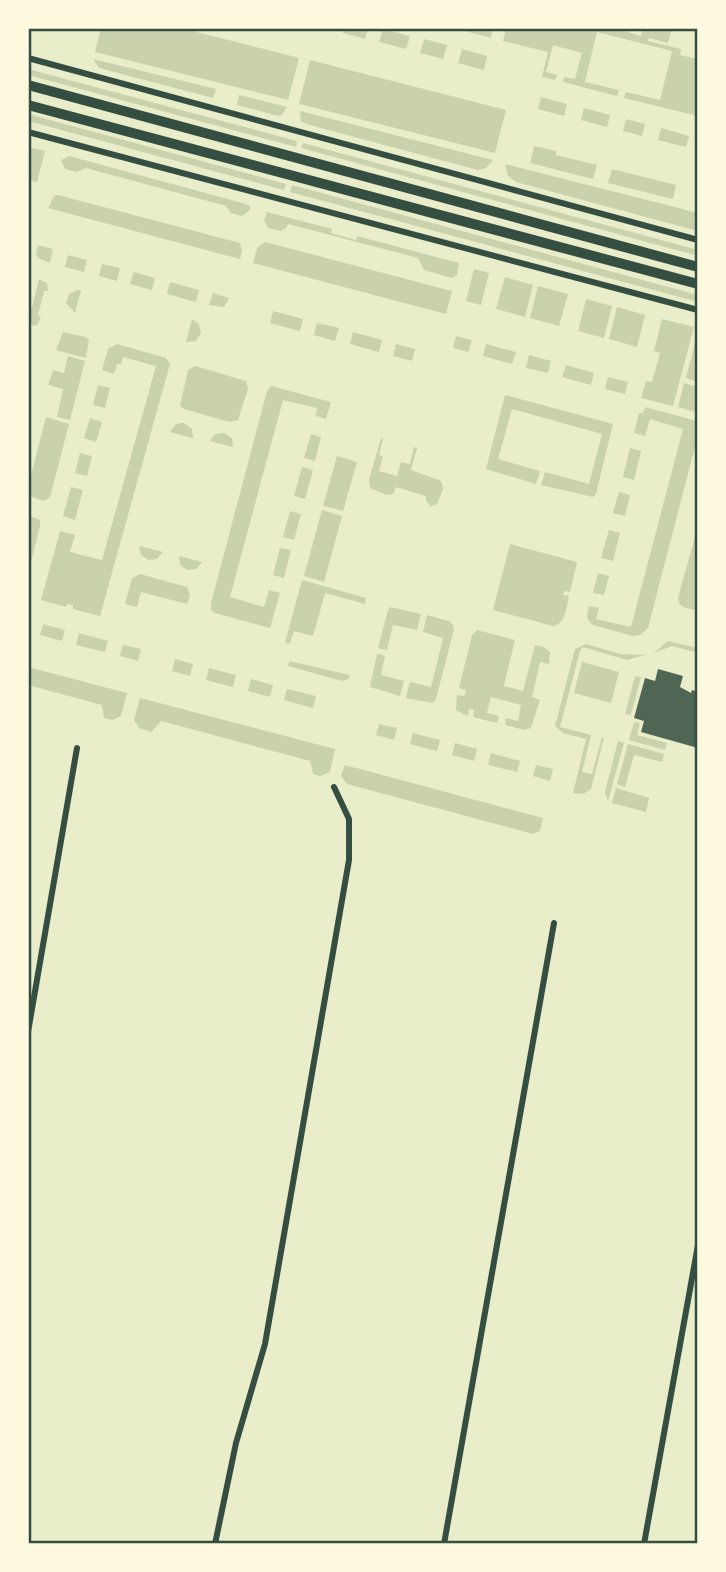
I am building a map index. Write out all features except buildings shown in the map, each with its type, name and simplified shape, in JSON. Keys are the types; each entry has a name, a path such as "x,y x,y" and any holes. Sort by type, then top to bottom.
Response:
{"main road":[{"path":"28,85 698,267"},
{"path":"28,105 698,284"}],"street":[{"path":"28,58 698,240"},
{"path":"28,132 698,310"},
{"path":"28,1031 77,748"},
{"path":"215,1544 236,1443 265,1344 349,860 349,819 334,787"},
{"path":"444,1544 554,923"},
{"path":"644,1544 698,1245"}],"green space":[{"path":"101,28 181,28 299,58 288,100 95,52"},
{"path":"344,28 368,28 365,39 343,33"},
{"path":"453,28 493,28 491,38"},
{"path":"506,28 615,28 641,36 643,28 672,28 668,43 649,38 648,41 681,49 680,55 698,59 698,116 624,98 626,92 660,100 672,51 597,32 585,82 619,90 617,96 563,82 564,77 575,79 582,53 553,45 546,72 557,75 555,80 542,77 548,52 503,41"},
{"path":"383,29 410,36 406,49 379,42"},
{"path":"424,39 447,45 443,59 420,53"},
{"path":"462,49 487,56 484,70 458,63"},
{"path":"93,59 216,89 213,98 99,68"},
{"path":"310,60 506,110 495,153 299,104"},
{"path":"28,69 297,141 296,147 28,75"},
{"path":"239,95 287,107 282,115 278,116 237,105"},
{"path":"541,97 567,104 564,116 538,109"},
{"path":"584,108 610,115 607,127 581,120"},
{"path":"300,111 493,160 486,168 478,170 306,124 301,121"},
{"path":"28,114 286,184 284,190 28,121"},
{"path":"626,119 645,124 642,136 623,131"},
{"path":"661,128 689,136 686,147 658,140"},
{"path":"303,143 698,250 698,256 301,148"},
{"path":"534,146 556,151 556,155 597,165 593,179 530,163"},
{"path":"28,147 45,151 37,182 28,180"},
{"path":"69,156 246,204 250,206 250,210 242,216 231,213 226,206 86,168 77,172 65,169 61,160"},
{"path":"505,164 698,213 698,231 516,182 508,176"},
{"path":"612,169 676,185 673,199 608,183"},
{"path":"292,185 698,295 698,302 290,192"},
{"path":"54,196 240,243 240,259 48,208"},
{"path":"267,212 332,229 331,233 356,240 357,236 459,263 457,275 452,278 424,270 418,258 288,224 281,231 268,228 264,220"},
{"path":"265,242 452,291 446,314 253,263 257,248"},
{"path":"38,245 53,249 50,263 38,258"},
{"path":"68,255 87,260 84,272 65,267"},
{"path":"102,264 120,268 117,281 99,276"},
{"path":"474,269 489,273 481,305 466,301"},
{"path":"134,272 155,278 152,290 130,284"},
{"path":"505,277 533,285 525,317 496,309"},
{"path":"39,279 47,283 48,291 44,291 38,315 41,317 37,325 33,326 28,323"},
{"path":"170,282 199,290 196,302 167,294"},
{"path":"538,286 568,294 559,326 530,318"},
{"path":"81,290 75,313 66,303 69,294"},
{"path":"213,293 229,298 224,307 209,305"},
{"path":"586,299 612,306 604,338 578,331"},
{"path":"617,307 645,315 637,347 609,339"},
{"path":"273,311 303,319 300,331 270,323"},
{"path":"192,319 199,324 201,333 196,341 186,342"},
{"path":"662,319 694,327 673,406 641,398 646,381 652,382 660,353 654,351"},
{"path":"317,323 339,328 335,341 314,335"},
{"path":"698,331 698,382 686,378"},
{"path":"63,332 89,340 86,358 56,350"},
{"path":"353,332 382,340 379,352 350,344"},
{"path":"456,336 472,340 468,352 453,348"},
{"path":"117,344 166,358 170,364 100,616 73,609 73,605 67,604 66,607 41,600 60,531 75,535 70,552 102,560 156,366 123,357 114,374 102,370 108,349"},
{"path":"396,344 415,349 412,361 393,356"},
{"path":"486,344 516,352 512,364 483,356"},
{"path":"529,355 551,361 548,373 526,368"},
{"path":"68,356 85,361 70,420 57,417 63,389 48,385 53,370 64,373"},
{"path":"566,365 594,373 591,385 562,377"},
{"path":"195,366 246,381 248,389 238,420 229,422 180,406 188,370"},
{"path":"608,377 628,382 625,394 605,389"},
{"path":"684,383 698,387 698,413 678,407"},
{"path":"98,385 110,388 105,408 93,405"},
{"path":"271,386 331,402 326,419 316,416 317,408 283,400 230,597 264,607 269,590 280,593 270,628 215,613 211,610 211,603 267,391"},
{"path":"505,395 613,424 596,494 593,497 541,485 545,472 589,484 602,434 512,409 498,459 540,471 536,484 486,469"},
{"path":"645,407 693,420 698,424 698,435 648,628 640,635 633,636 593,625 587,614 589,606 599,608 596,619 631,627 683,429 650,419 645,436 634,433 639,413 643,413"},
{"path":"46,417 69,424 50,497 44,501 29,496 28,487"},
{"path":"90,418 102,422 96,442 84,438"},
{"path":"180,423 192,429 193,438 170,432"},
{"path":"224,433 232,438 233,447 210,441 215,434"},
{"path":"311,434 321,437 315,461 304,458"},
{"path":"381,438 383,439 379,455 383,456 379,471 397,476 401,462 410,464 414,447 417,448 411,470 441,481 443,489 437,504 431,506 426,501 426,496 396,487 393,494 386,495 370,488 369,480"},
{"path":"630,448 641,451 634,480 623,477"},
{"path":"80,453 92,456 87,476 75,473"},
{"path":"337,456 357,462 343,511 323,506"},
{"path":"302,467 313,470 305,499 294,496"},
{"path":"71,487 83,490 75,520 63,516"},
{"path":"619,492 630,495 625,516 613,513"},
{"path":"322,510 342,516 324,582 304,576"},
{"path":"290,511 301,514 294,540 283,537"},
{"path":"28,515 40,520 40,526 28,574"},
{"path":"698,525 698,611 683,607 678,598"},
{"path":"609,530 620,533 613,561 601,558"},
{"path":"510,544 577,562 570,592 564,591 563,595 569,596 565,614 557,625 493,610"},
{"path":"139,546 163,552 157,559 148,560 141,555"},
{"path":"280,548 291,550 284,578 273,575"},
{"path":"179,556 202,562 196,569 187,570 180,565"},
{"path":"598,573 609,576 604,595 593,593"},
{"path":"140,574 187,587 190,595 187,604 141,592 137,607 125,604 132,578"},
{"path":"302,580 366,598 365,604 325,593 313,636 294,631 290,644 285,643"},
{"path":"390,607 421,614 417,630 393,625 387,650 378,648"},
{"path":"427,615 449,621 454,629 433,703 406,698 410,682 431,687 443,638 423,632"},
{"path":"43,624 65,630 62,641 40,635"},
{"path":"477,630 515,640 504,686 523,691 535,645 550,652 549,664 540,662 532,697 540,700 531,728 524,730 505,725 506,718 518,721 521,705 491,697 487,713 499,716 497,723 473,717 474,710 469,709 468,716 456,710 457,695 464,696 466,690 459,688 472,635"},
{"path":"79,633 108,641 105,652 76,645"},
{"path":"668,641 698,648 698,653 672,646 654,653"},
{"path":"586,644 620,654 645,655 627,660 583,647 580,651 560,727 591,735 582,772 592,774 602,737 604,738 591,789 580,794 573,793 586,739 563,733 555,726 575,649"},
{"path":"123,645 141,649 138,661 120,656"},
{"path":"377,654 385,656 381,675 404,681 400,696 370,687"},
{"path":"175,659 193,664 190,676 172,671"},
{"path":"289,661 350,675 349,679 342,681 288,666"},
{"path":"582,662 619,672 611,703 574,693"},
{"path":"28,667 127,693 121,716 112,720 104,718 102,705 28,685"},
{"path":"209,668 236,675 233,687 206,680"},
{"path":"635,676 641,677 631,715 625,714"},
{"path":"251,679 273,685 270,697 248,691"},
{"path":"287,689 316,696 313,708 284,700"},
{"path":"140,698 335,749 330,772 320,776 313,774 310,761 161,721 151,732 139,728 134,720"},
{"path":"634,722 640,723 637,735 667,743 665,750 629,740"},
{"path":"379,724 397,728 394,740 376,735"},
{"path":"413,733 440,740 437,751 410,744"},
{"path":"618,741 624,743 608,801 605,792"},
{"path":"455,743 477,749 474,761 452,755"},
{"path":"628,744 664,754 662,762 634,755 625,787 617,784"},
{"path":"491,753 520,761 517,772 488,765"},
{"path":"345,765 543,818 540,831 533,834 347,784 341,776"},
{"path":"536,765 553,769 550,781 533,776"},
{"path":"616,788 649,798 646,812 612,803"}]}
